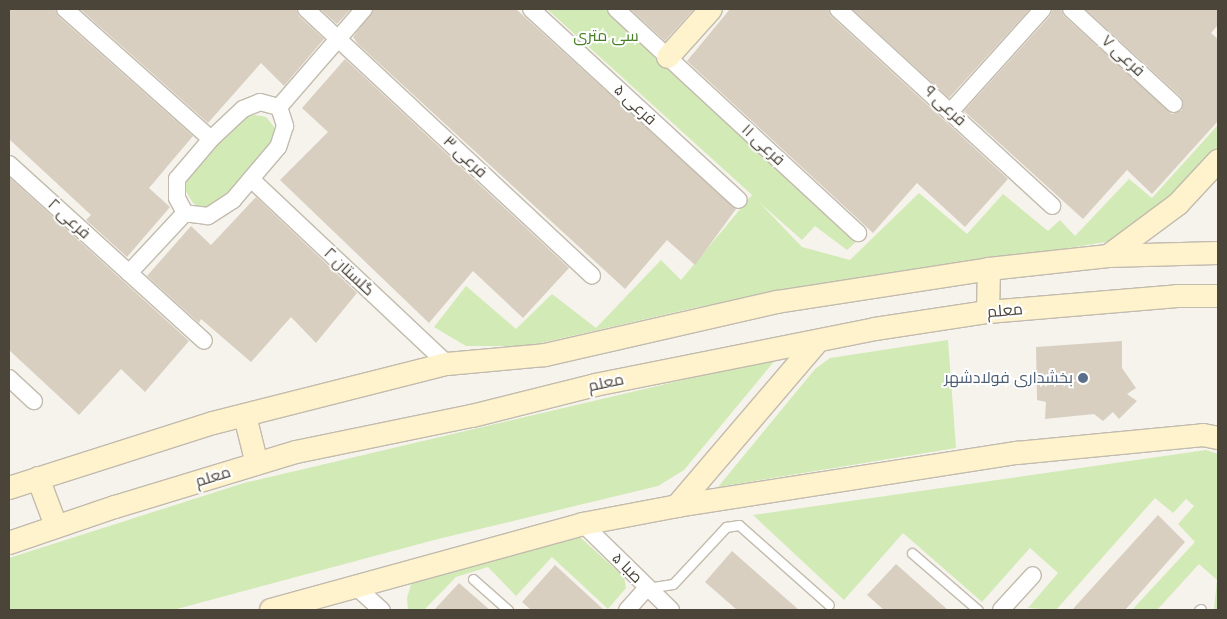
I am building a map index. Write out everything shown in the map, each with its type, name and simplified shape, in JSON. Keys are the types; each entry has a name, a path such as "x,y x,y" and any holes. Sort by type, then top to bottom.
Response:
{"main road":[{"path":"668,56 711,9"},
{"path":"1108,256 1178,204 1218,161"},
{"path":"9,488 245,416 447,364 545,355 777,302 989,269 1108,256 1218,253"},
{"path":"988,312 989,269"},
{"name":"معلم","path":"9,543 56,526 296,452 472,416 595,385 818,342 988,312 1177,296 1218,296"},
{"path":"677,506 818,342"},
{"path":"245,416 257,464"},
{"path":"271,610 583,524 677,506 1017,453 1203,435 1218,438"},
{"path":"38,478 56,526"}],"street":[{"path":"65,9 211,139"},
{"name":"فرعی ۳","path":"306,9 592,276"},
{"path":"280,107 364,9"},
{"name":"فرعی ۵","path":"531,9 739,200"},
{"name":"فرعی ۱۱","path":"616,9 858,233"},
{"name":"فرعی ۹","path":"838,9 1052,206"},
{"path":"951,112 1043,9"},
{"name":"فرعی ۷","path":"1071,9 1174,104"},
{"path":"184,213 176,198 177,179 211,139 243,109 260,102 280,107"},
{"path":"184,213 208,216 233,200 278,147 285,126 280,107"},
{"name":"فرعی ۲","path":"9,164 204,341"},
{"name":"گلستان ۲","path":"251,179 447,364"},
{"path":"129,273 184,213"},
{"path":"9,378 34,401"},
{"name":"صبا ۵","path":"583,524 671,610"},
{"path":"1001,610 1033,575"},
{"path":"355,586 382,610"},
{"path":"627,610 647,588"}],"lane":[{"path":"647,588 673,584 726,527 739,525 829,605"},
{"path":"912,553 978,610"},
{"path":"473,579 508,610"}],"green space":[{"name":"سی متری","path":"547,9 605,9 857,241 847,250 815,226 802,240 759,202 802,247 850,260 919,193 967,234 1003,194 1048,231 1060,220 1075,236 1129,179 1152,198 1218,125 1218,153 1166,204 1112,241 698,307 528,346 466,346 434,327 466,286 516,329 552,294 596,328 661,260 681,280 752,195"},
{"path":"255,115 266,117 276,129 274,145 227,198 212,206 201,208 193,203 185,190 187,178 210,151 247,117"},
{"path":"948,340 956,448 718,487 815,369 830,358"},
{"path":"777,358 684,470 658,486 438,539 173,610 9,610 9,558 244,483"},
{"path":"1206,450 1218,454 1218,610 1214,610 1217,580 1199,564 1157,610 1132,610 1195,542 1178,524 1194,506 1186,499 1173,513 1155,498 1056,610 1028,608 1058,573 1030,548 982,602 903,533 844,600 753,515"},
{"path":"572,535 581,538 624,577 626,588 608,609 552,557 516,596 488,567 456,577 424,610 408,610 407,598 412,581"}],"building":[{"path":"9,9 55,9 58,16 193,136 149,188 170,207 127,257 86,220 91,215 9,139"},
{"path":"80,9 296,9 299,16 324,39 284,86 261,63 208,123"},
{"path":"320,9 351,9 337,24"},
{"path":"374,9 516,9 736,209 695,265 667,240 625,289 358,44 353,37"},
{"path":"630,9 694,9 665,41"},
{"path":"730,9 828,9 831,16 1008,179 965,227 917,183 873,233 687,61"},
{"path":"852,9 1030,9 949,98"},
{"path":"1053,9 1061,9 1064,16 1172,114 1182,110 1181,97 1085,9 1218,9 1218,25 1211,33 1218,39 1218,121 1152,194 1127,170 1083,219 964,111 1050,16"},
{"path":"345,59 569,268 523,318 473,271 429,323 280,180 328,132 302,108"},
{"path":"9,177 189,341 145,392 121,369 79,415 9,350"},
{"path":"256,197 357,293 316,343 291,317 251,362 201,319 199,323 147,276 191,226 211,245"},
{"name":"بخشداری فولادشهر","path":"1122,341 1122,368 1136,388 1127,394 1137,401 1119,419 1113,412 1103,421 1094,414 1045,419 1046,402 1037,400 1036,347"},
{"path":"1158,515 1185,542 1125,610 1072,610"},
{"path":"732,551 799,610 737,610 705,582"},
{"path":"896,564 948,610 884,610 867,595"},
{"path":"555,565 604,610 531,610 522,602"},
{"path":"459,583 490,610 434,610"}],"place":[{"name":"بخشداری فولادشهر","path":"1083,378"}]}
